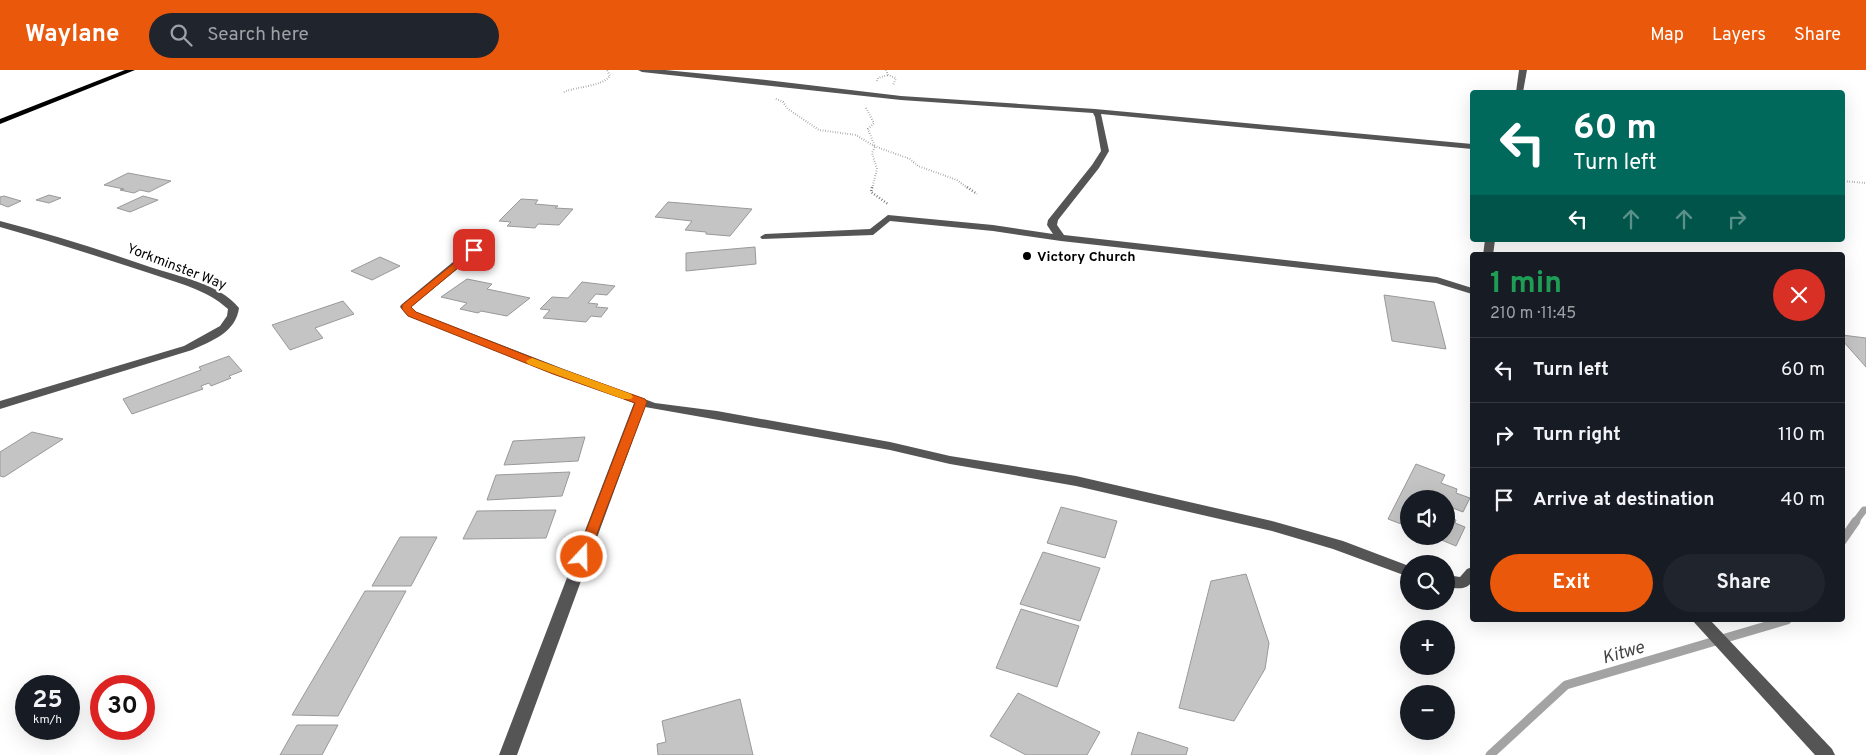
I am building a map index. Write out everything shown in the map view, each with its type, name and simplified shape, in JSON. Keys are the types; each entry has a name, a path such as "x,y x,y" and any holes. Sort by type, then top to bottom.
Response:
{"main road":[{"path":"0,124 131,70"}],"street":[{"path":"642,70 757,80 901,98 1095,111 1470,146"},
{"path":"1520,90 1523,70"},
{"path":"1060,238 1052,225 1053,220 1106,151 1099,117 1095,111"},
{"path":"765,237 874,232 888,218 993,228 1060,238 1437,280 1470,290"},
{"name":"Yorkminster Way","path":"0,224 69,242 192,284 225,299 234,308 234,316 229,324 212,336 188,348 0,405"},
{"path":"474,250 405,307 412,314 557,371 654,406 717,415 890,446 950,460 1076,481 1272,526 1338,545 1400,569"},
{"path":"508,755 641,402"},
{"path":"1455,582 1463,582 1470,575"},
{"path":"1702,622 1826,755"}],"path":[{"path":"564,92 578,86 596,84 607,80 610,76 607,70"},
{"path":"888,75 878,78 876,82 856,93 853,99 863,104 873,119 874,124 868,129 874,146 872,153 877,169 871,192 889,205 886,211 888,218"},
{"path":"757,80 764,90 819,130 856,135 874,146 910,159 918,166 957,180 977,194"},
{"path":"1845,181 1866,183"}],"building":[{"path":"128,173 171,181 149,192 140,190 134,193 104,185"},
{"path":"49,195 61,198 49,203 36,200"},
{"path":"4,196 21,201 8,207 0,204 0,197"},
{"path":"143,196 158,200 130,212 117,208"},
{"path":"521,199 538,200 535,204 558,206 555,208 573,209 559,225 538,224 535,228 507,226 511,222 499,221"},
{"path":"668,202 752,209 730,236 706,234 706,232 685,230 692,221 655,217"},
{"path":"755,247 756,264 686,271 686,253"},
{"path":"380,257 400,266 372,280 351,271"},
{"path":"467,279 492,284 487,289 530,298 507,316 460,309 467,303 441,297"},
{"path":"582,282 615,286 607,295 596,294 588,303 598,304 596,307 608,308 601,317 591,316 586,322 543,318 550,310 540,309 552,297 568,298"},
{"path":"1384,295 1434,302 1446,349 1392,341"},
{"path":"343,301 354,314 315,328 323,338 290,350 272,325"},
{"path":"1845,335 1866,338 1866,367 1845,343"},
{"path":"229,356 242,371 229,376 231,378 211,386 209,383 201,386 203,389 132,414 123,399 201,370 199,367"},
{"path":"32,432 63,439 4,477 0,476 0,452"},
{"path":"585,437 578,461 504,465 513,441"},
{"path":"1416,464 1445,475 1441,483 1457,489 1456,493 1470,498 1463,512 1455,509 1455,490 1403,490"},
{"path":"570,472 562,496 487,500 496,475"},
{"path":"1400,495 1400,524 1388,519"},
{"path":"1061,507 1117,521 1105,558 1047,543"},
{"path":"556,510 546,538 463,539 477,511"},
{"path":"1455,523 1465,527 1456,546 1454,545"},
{"path":"400,537 437,537 411,586 372,586"},
{"path":"1043,552 1100,568 1080,621 1020,604"},
{"path":"1246,574 1269,643 1265,669 1234,721 1179,708 1211,581"},
{"path":"365,591 406,591 338,716 292,715"},
{"path":"1021,609 1079,626 1057,687 996,668"},
{"path":"1018,693 1100,732 1087,755 1026,755 990,736"},
{"path":"740,699 753,755 658,755 657,744 666,742 662,721"},
{"path":"297,725 338,725 322,755 280,755"},
{"path":"1138,732 1188,748 1186,755 1131,755"}],"waterway":[{"name":"Kitwe","path":"1855,522 1866,510"},
{"name":"Kitwe","path":"1845,537 1856,521"},
{"name":"Kitwe","path":"1490,755 1566,685 1780,622"}],"slow traffic":[{"path":"532,361 627,397"}],"place":[{"name":"Victory Church","path":"1027,256"}],"route":[{"path":"474,250 405,307 412,314 641,402 582,557"}]}
